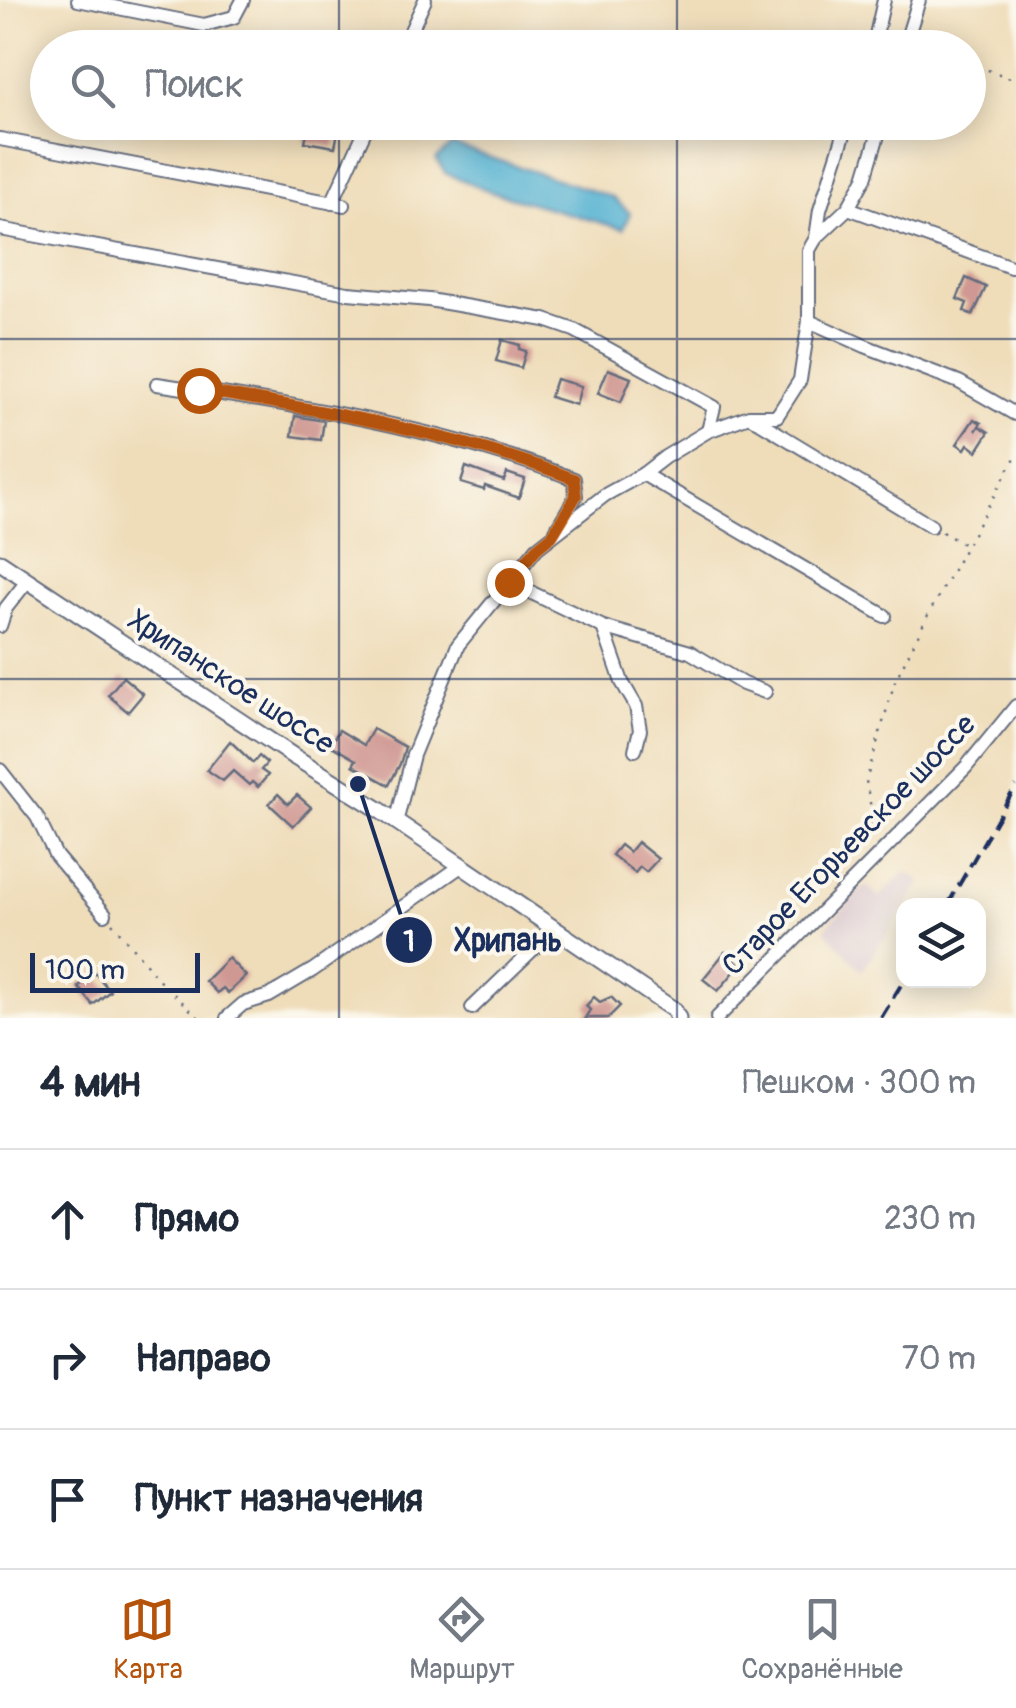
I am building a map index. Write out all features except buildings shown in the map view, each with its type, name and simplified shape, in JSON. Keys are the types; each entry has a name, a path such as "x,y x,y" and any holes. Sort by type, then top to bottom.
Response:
{"main road":[{"name":"Хрипанское шоссе","path":"0,562 378,809 674,1010 678,1018"}],"street":[{"path":"78,0 204,26 234,17 243,0"},
{"path":"411,30 425,0"},
{"path":"876,30 884,0"},
{"path":"910,30 919,0"},
{"path":"0,139 338,204 362,140"},
{"path":"816,238 820,210 842,140"},
{"path":"396,823 413,755 458,646 537,548 604,496 708,431 749,416 778,416 800,380 809,321 809,250 816,238 848,208 865,178 877,140"},
{"path":"848,208 1012,267"},
{"path":"0,229 348,293 429,300 545,320 574,330 714,407 708,431"},
{"path":"809,321 959,382 1014,414"},
{"path":"157,384 370,421 454,441 574,479 576,496 552,536"},
{"path":"749,416 931,526"},
{"path":"643,474 885,616"},
{"path":"0,626 3,610 28,580"},
{"path":"509,582 603,627 690,652 743,684 765,692"},
{"path":"603,627 622,682 636,706 640,730 634,750"},
{"name":"Старое Егорьевское шоссе","path":"716,1018 966,767 1016,706"},
{"path":"0,770 36,817 56,856 105,914"},
{"path":"227,1018 244,1004 269,996 314,970 462,866"},
{"path":"472,1008 554,929"}],"path":[{"path":"986,69 1016,80"},
{"path":"839,894 836,880 873,819 866,781 895,681 1016,456"},
{"path":"931,526 966,546"},
{"path":"105,914 161,982 199,1018"}],"shaded area":[{"path":"906,872 922,881 911,898 896,898 896,920 862,971 824,929 866,884 879,897"}],"water":[{"path":"452,145 612,197 630,213 623,229 492,192 445,173 436,159"}],"railway":[{"path":"952,898 1016,786"},
{"path":"881,1018 899,988"}],"place":[{"name":"Хрипань","path":"358,784"}],"route":[{"path":"199,390 370,421 454,441 574,479 576,496 552,536 509,582"}]}
